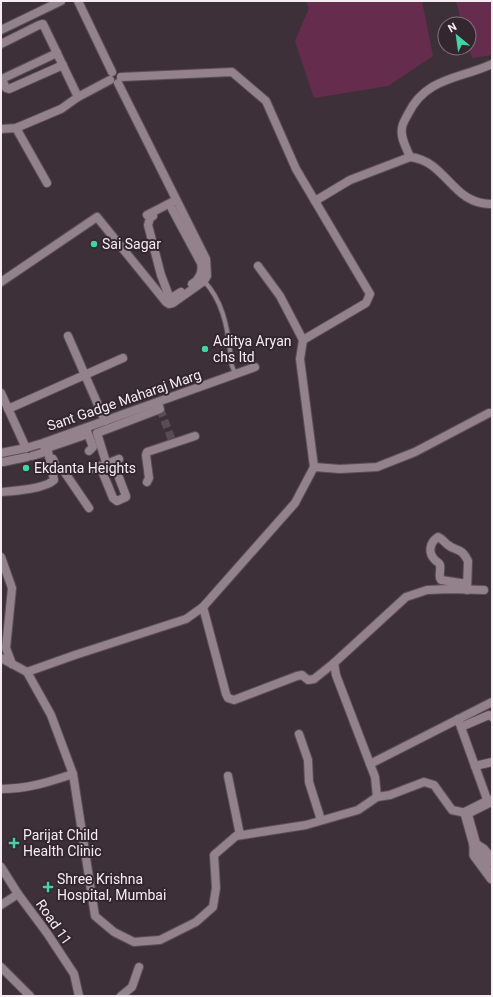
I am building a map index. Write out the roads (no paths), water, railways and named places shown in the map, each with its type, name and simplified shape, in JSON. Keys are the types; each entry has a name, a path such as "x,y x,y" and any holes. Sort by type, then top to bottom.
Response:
{"street":[{"path":"1,30 61,1"},
{"path":"78,1 176,200 184,224 194,244 202,267 198,281 171,297 161,275 148,225 150,216 176,200"},
{"path":"1,44 42,24 78,97"},
{"path":"57,53 4,78 3,82 6,88 9,89 63,65"},
{"path":"410,157 403,139 402,128 412,107 424,92 441,82 458,75 492,64"},
{"path":"1,129 16,128 61,109 78,97 115,78 232,72 266,101 296,169 370,294 366,303 303,340"},
{"path":"16,128 47,183"},
{"path":"315,200 350,180 410,157 420,158 433,166 463,196 477,203 492,204"},
{"path":"172,208 184,224"},
{"path":"1,282 97,217 169,304 173,303 204,281 207,276 206,259 194,244"},
{"path":"27,672 75,655 186,620 203,607 295,503 314,467 300,359 303,340 280,296 258,266"},
{"path":"68,336 105,422"},
{"path":"8,409 123,358"},
{"name":"Sant Gadge Maharaj Marg","path":"1,453 48,444 91,430 105,422 255,367"},
{"path":"1,393 26,448"},
{"path":"91,430 160,409 158,403"},
{"path":"314,467 340,469 378,467 415,452 489,413"},
{"path":"89,451 93,447 91,430"},
{"path":"91,430 106,464"},
{"path":"147,482 146,453 172,442 195,436"},
{"path":"3,462 30,457 45,452 48,444"},
{"path":"1,492 43,486 54,480 48,444"},
{"path":"48,444 56,467 63,470 89,508"},
{"path":"12,451 15,460"},
{"path":"467,587 468,561 466,557 459,549 449,546 438,537 431,544 430,548 431,554 440,566 441,580 467,587 484,590"},
{"path":"1,557 12,588 6,648 12,664"},
{"path":"203,607 226,694 228,698 234,700 297,676 302,675 308,680 314,679 334,663 406,597 427,590 467,587"},
{"path":"1,658 27,672 51,715 73,774 95,916 114,932 134,942 160,940 196,922 213,907 216,888 214,855 236,836 306,825 358,810 377,797 390,795 424,782 434,785 452,810 466,813 490,801 459,723"},
{"path":"334,663 336,675 375,777 377,797"},
{"path":"370,764 459,723 492,702"},
{"path":"459,723 489,716 492,717"},
{"path":"299,734 308,760 309,782 321,820"},
{"path":"475,766 492,762"},
{"path":"1,789 39,785 73,774"},
{"path":"228,776 240,835"},
{"path":"466,813 475,845 476,855 490,869"},
{"name":"Road 11","path":"1,868 74,974 79,996"},
{"path":"1,905 18,894"},
{"path":"1,967 30,996"},
{"path":"121,996 132,987 140,967"}],"lane":[{"path":"204,281 212,289 220,303 231,352 231,366 236,374"}],"tunnel":[{"path":"160,409 172,440"}],"place":[{"name":"Sai Sagar","path":"94,244"},
{"name":"Aditya Aryan chs ltd","path":"205,349"},
{"name":"Ekdanta Heights","path":"26,468"},
{"name":"Parijat Child Health Clinic","path":"14,843"},
{"name":"Shree Krishna Hospital, Mumbai","path":"48,887"}]}
